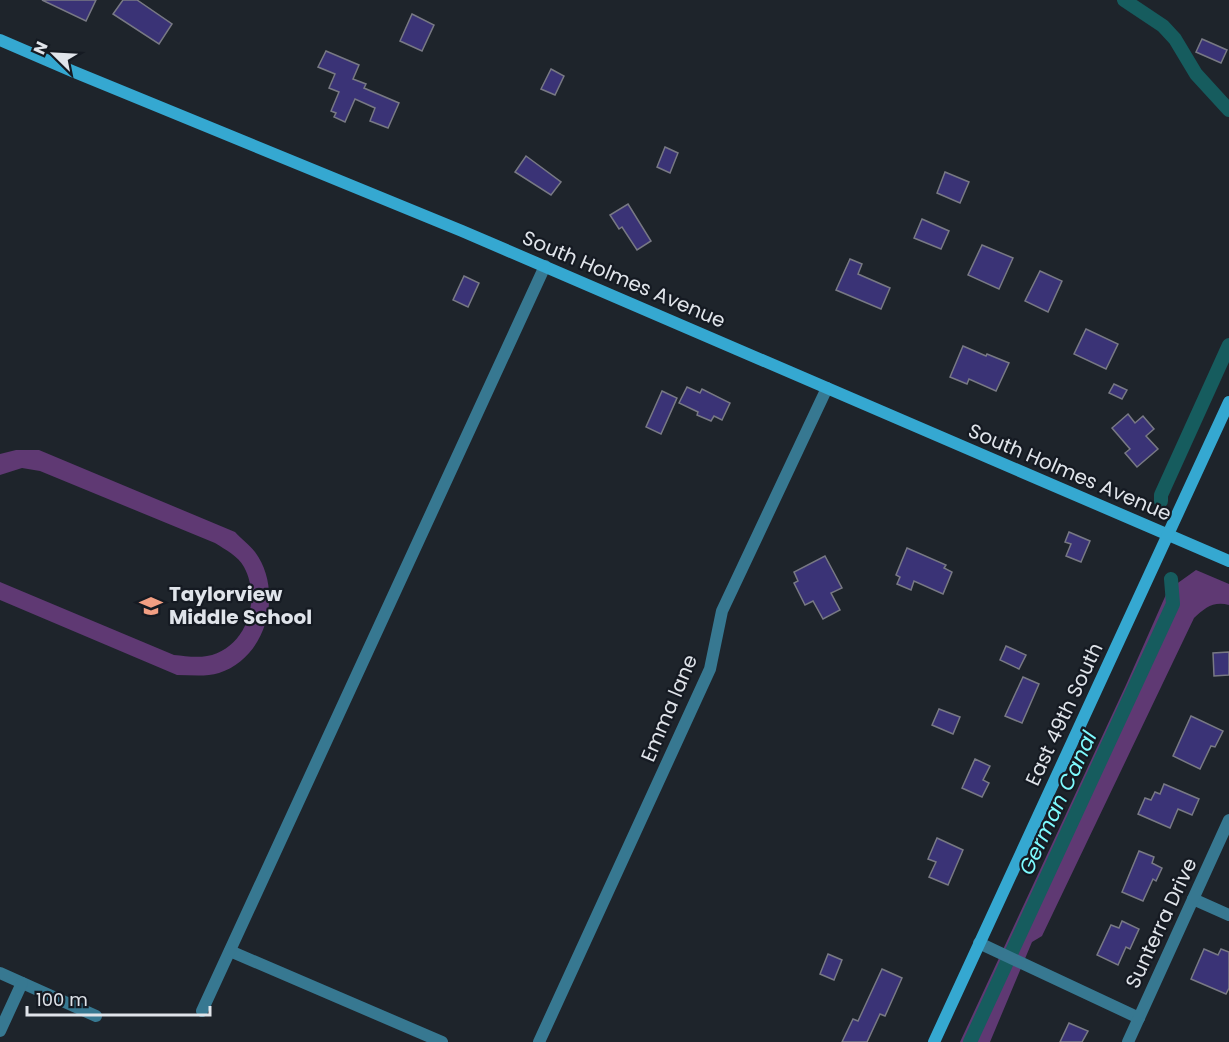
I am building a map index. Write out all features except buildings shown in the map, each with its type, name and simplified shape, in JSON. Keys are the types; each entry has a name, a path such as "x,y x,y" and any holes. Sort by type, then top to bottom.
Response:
{"street":[{"name":"South Holmes Avenue","path":"0,39 72,71 454,227 1229,561"},
{"path":"202,1011 545,266"},
{"name":"Emma lane","path":"539,1042 710,669 722,611 827,388"},
{"name":"East 49th South","path":"934,1042 1229,402"},
{"name":"Sunterra Drive","path":"1128,1042 1229,820"},
{"path":"1193,899 1229,915"},
{"path":"979,943 1139,1018"},
{"path":"230,951 442,1042"},
{"path":"0,973 96,1016"},
{"path":"0,1031 22,983"}],"shaded area":[{"path":"16,450 39,450 235,532 255,552 264,568 268,585 269,603 266,622 249,653 236,665 219,673 177,675 0,600 0,582 174,655 195,657 221,652 232,644 247,621 250,608 249,580 244,567 227,551 215,543 40,471 22,468 0,475 0,454"},
{"path":"1196,570 1229,584 1229,605 1210,606 1194,618 1042,936 1032,942 990,1042 960,1042 1168,590"}],"waterway":[{"name":"German Canal","path":"1124,0 1163,26 1175,39 1196,74 1229,110"},
{"name":"German Canal","path":"1161,501 1161,495 1229,345"},
{"name":"German Canal","path":"970,1042 1173,604 1171,579"}],"place":[{"name":"Taylorview Middle School","path":"151,606"}]}
